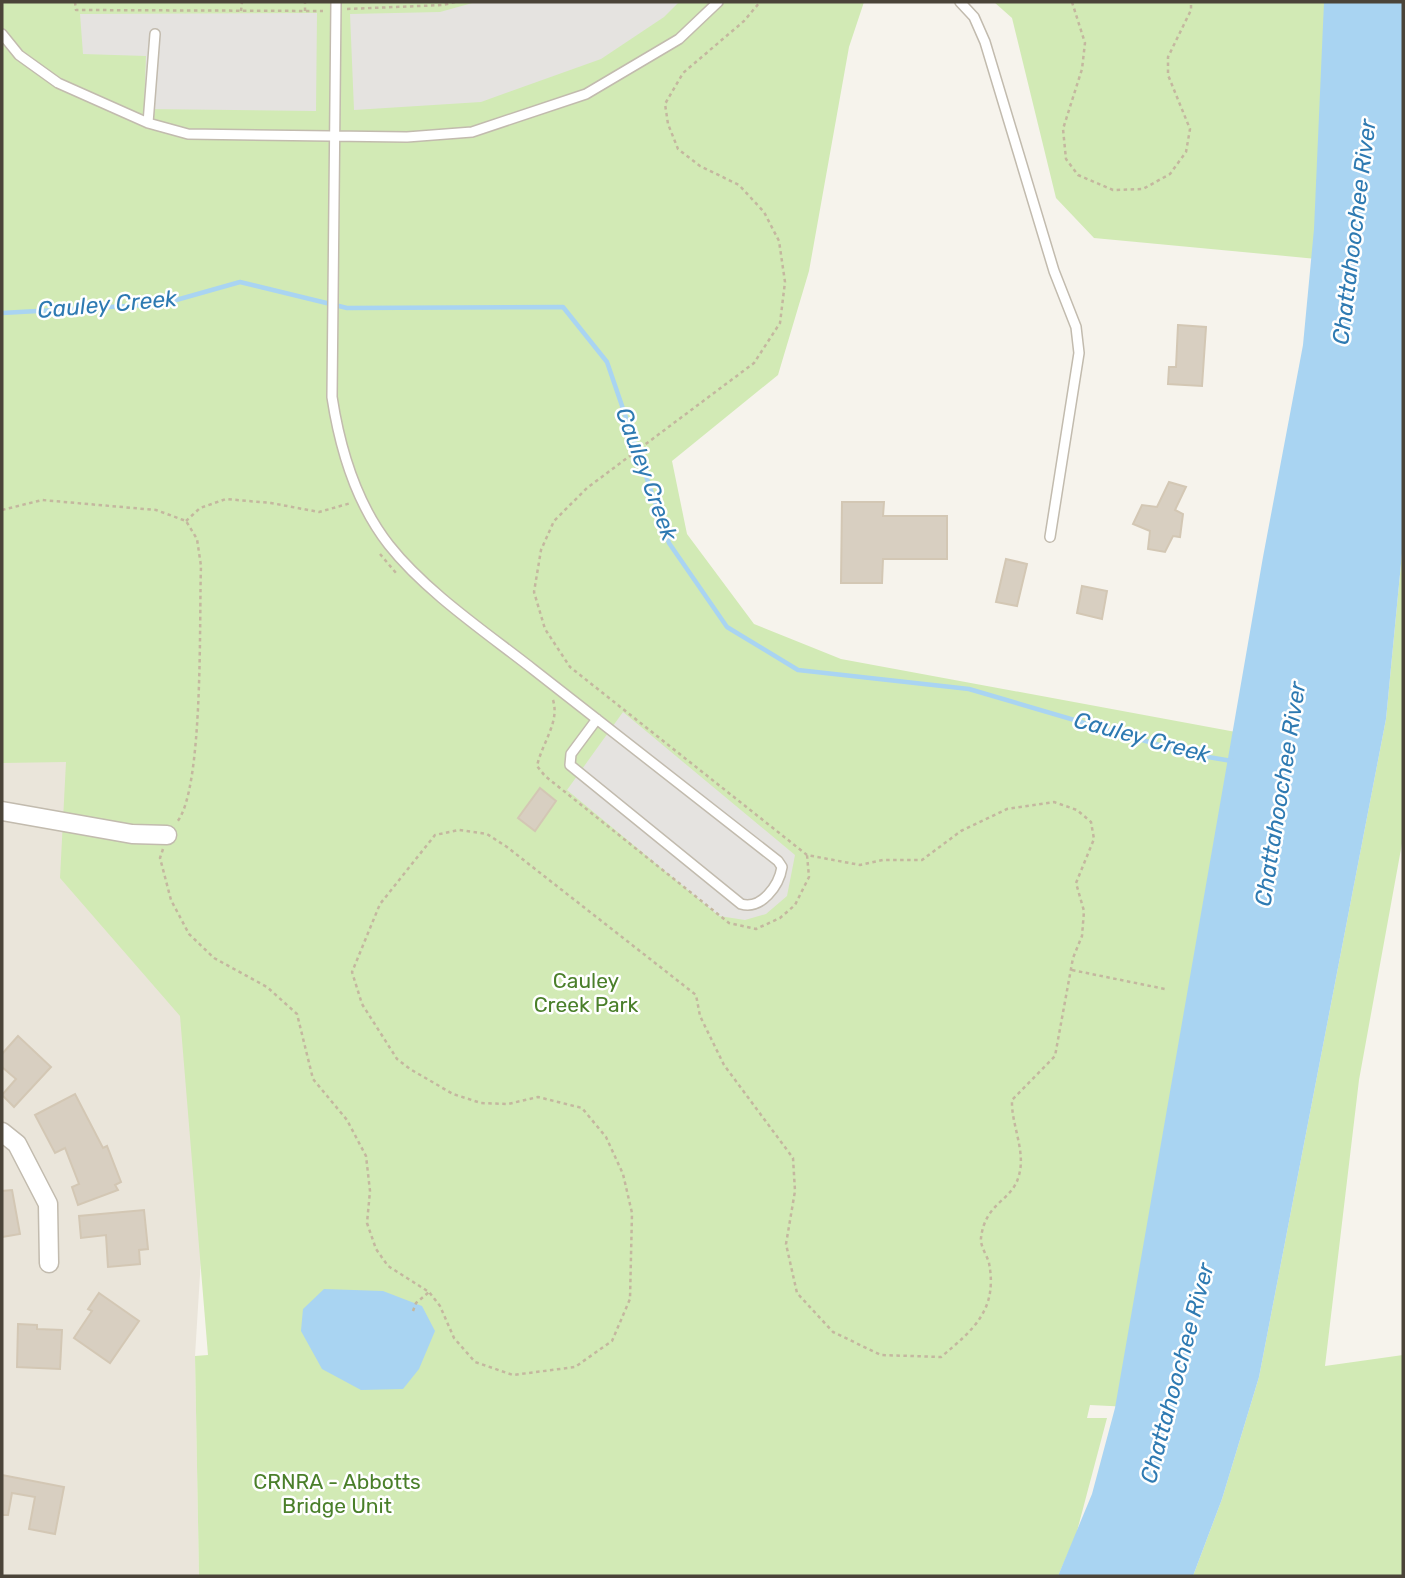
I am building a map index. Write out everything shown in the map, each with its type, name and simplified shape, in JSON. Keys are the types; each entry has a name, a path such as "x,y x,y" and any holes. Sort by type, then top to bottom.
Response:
{"street":[{"path":"2,811 132,834 167,835"},
{"path":"2,1132 17,1144 48,1204 49,1262"}],"lane":[{"path":"2,34 19,55 58,83 148,123 188,134 407,137 472,132 541,112 586,94 679,38 718,2"},
{"path":"960,2 974,18 985,42 1055,271 1076,327 1079,353 1050,537"},
{"path":"334,4 332,397 348,466 388,544 414,571 473,621 778,861 782,867 780,876 760,904 741,904 570,765 571,754 597,719"},
{"path":"148,123 155,34"}],"path":[{"path":"75,2 76,10 325,12 324,22"},
{"path":"241,11 242,2"},
{"path":"304,11 305,2"},
{"path":"364,2 364,8"},
{"path":"334,4 364,8 455,2"},
{"path":"2,510 42,500 156,510 186,521 197,539 201,566 195,757 186,811 167,835 160,858 172,900 189,934 214,958 267,987 297,1014 313,1079 347,1120 366,1156 370,1191 366,1223 376,1250 388,1266 429,1292 440,1306 454,1338 475,1362 513,1375 575,1367 612,1341 631,1299 632,1213 623,1174 606,1137 582,1108 538,1097 508,1104 481,1103 453,1094 397,1059 362,1004 352,972 380,904 435,835 459,830 487,834 508,847 696,995 700,1016 724,1065 793,1158 795,1191 786,1244 797,1293 833,1332 881,1355 941,1357 975,1328 990,1299 989,1263 980,1240 988,1212 1006,1197 1020,1175 1012,1100 1055,1056 1073,958 1082,936 1084,911 1076,883 1094,839 1091,822 1077,810 1054,802 1007,809 961,831 922,860 883,860 860,865 807,855 570,667 545,629 534,593 541,550 554,521 587,488 754,362 780,323 785,282 779,241 764,212 739,185 700,166 678,149 668,124 665,104 683,73 744,20 760,2"},
{"path":"1072,2 1085,43 1082,69 1063,129 1066,159 1078,174 1113,190 1143,190 1170,174 1186,152 1190,129 1168,75 1168,57 1191,10 1191,2"},
{"path":"186,521 200,508 226,499 271,503 319,512 351,503 356,513"},
{"path":"374,544 386,564 396,573"},
{"path":"552,698 556,711 552,727 541,745 537,765 545,776 729,923 756,929 780,918 795,905 808,877 807,855"},
{"path":"1072,970 1166,989"},
{"path":"413,1311 416,1303 429,1292"}],"shaded area":[{"path":"476,2 679,2 664,17 601,59 481,102 354,110 350,14 440,12"},
{"path":"317,13 316,111 144,109 146,56 83,54 80,14"},
{"path":"2,364 226,852 195,1356 199,1576 2,1576"},
{"path":"623,712 795,855 787,896 766,914 745,920 719,916 567,790"}],"green space":[{"name":"Cauley Creek Park","path":"2,2 864,2 849,47 809,271 778,375 672,461 687,534 754,624 841,659 1252,735 1130,1407 1090,1405 1087,1418 1107,1418 1076,1535 1058,1576 199,1576 195,1356 208,1355 180,1016 60,878 66,762 2,763"},
{"path":"994,2 1341,2 1327,260 1094,238 1056,198 1012,18"},
{"path":"1403,543 1403,838 1359,1080 1325,1366 1403,1355 1403,1576 1193,1576 1222,1499 1259,1377 1386,719"}],"water":[{"name":"Chattahoochee River","path":"1324,2 1403,2 1403,543 1386,719 1259,1377 1222,1499 1193,1576 1058,1576 1092,1494 1115,1408 1263,557 1303,345 1314,229"},
{"path":"324,1289 383,1291 422,1306 435,1331 419,1369 403,1389 361,1390 322,1369 301,1331 303,1309"}],"building":[{"path":"1178,325 1206,327 1202,386 1168,384 1169,367 1176,367"},
{"path":"1169,482 1186,487 1175,510 1183,514 1180,537 1173,536 1165,552 1148,549 1150,531 1133,524 1142,505 1157,507"},
{"path":"842,502 884,502 883,516 947,516 947,559 883,559 882,583 841,583"},
{"path":"1006,559 1027,564 1017,606 996,602"},
{"path":"1082,586 1107,591 1102,619 1077,613"},
{"path":"540,788 556,801 535,831 518,818"},
{"path":"18,1036 51,1067 14,1107 2,1095 16,1079 2,1067 2,1054"},
{"path":"75,1094 103,1148 107,1146 121,1182 115,1185 118,1190 78,1205 72,1187 79,1184 65,1148 55,1153 35,1115"},
{"path":"12,1190 20,1234 2,1237 2,1191"},
{"path":"144,1210 148,1249 139,1250 140,1264 108,1267 106,1235 81,1238 79,1216"},
{"path":"99,1293 139,1321 110,1363 74,1338 92,1311 88,1309"},
{"path":"18,1324 37,1325 37,1329 62,1330 60,1369 17,1367"},
{"path":"2,1475 64,1487 55,1534 29,1529 35,1497 12,1493 8,1515 2,1515"}],"waterway":[{"name":"Cauley Creek","path":"2,313 162,304 240,282 347,308 563,307 607,362 669,543 727,627 798,670 969,689 1190,754 1232,761"}],"park label":[{"name":"CRNRA - Abbotts Bridge Unit","path":"337,1494"}]}
